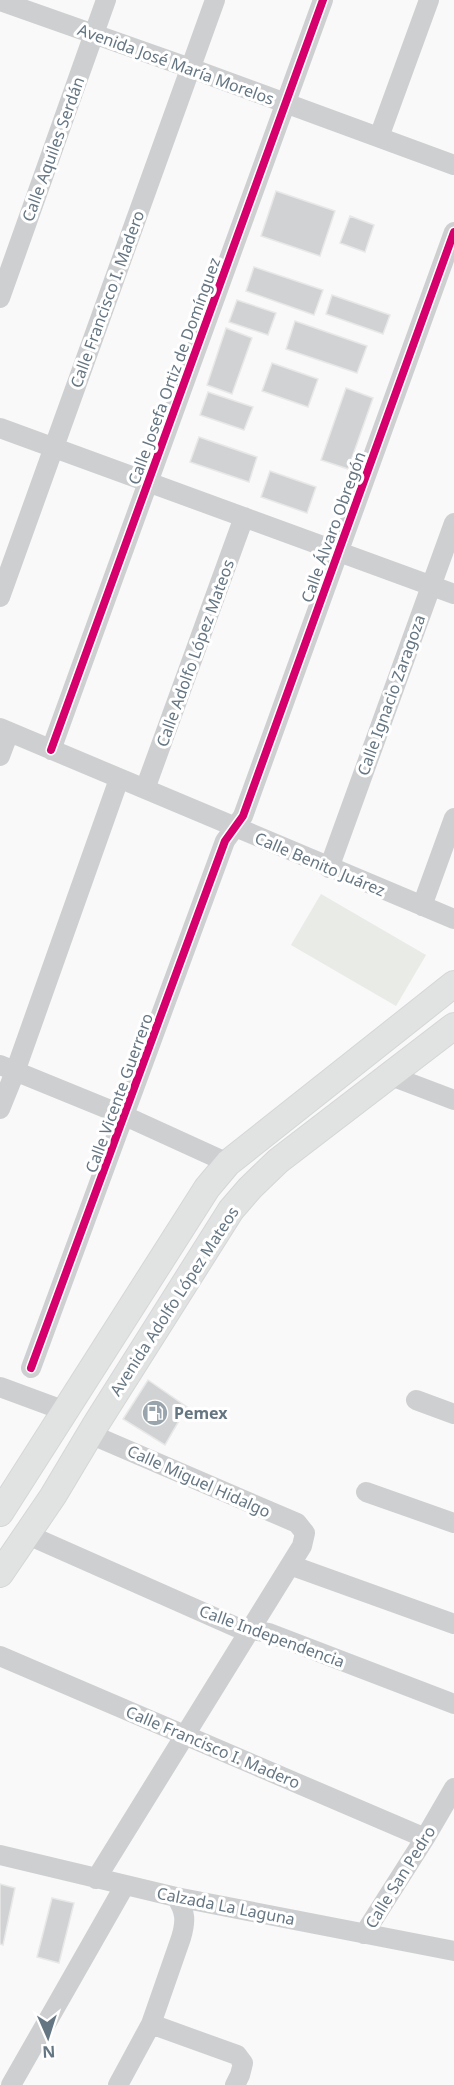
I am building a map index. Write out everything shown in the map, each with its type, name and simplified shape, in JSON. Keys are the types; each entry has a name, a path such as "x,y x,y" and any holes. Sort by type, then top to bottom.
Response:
{"main road":[{"name":"Avenida Adolfo López Mateos","path":"0,1513 196,1204 228,1163 454,984"},
{"name":"Avenida Adolfo López Mateos","path":"0,1574 53,1496 213,1236 237,1203 278,1161 454,1026"},
{"path":"21,1478 53,1496"}],"street":[{"name":"Calle Aquiles Serdán","path":"0,298 106,0"},
{"name":"Calle Francisco I. Madero","path":"0,597 215,0"},
{"name":"Calle Josefa Ortiz de Domínguez","path":"51,750 323,0"},
{"path":"379,137 429,0"},
{"name":"Avenida José María Morelos","path":"0,1 454,165"},
{"name":"Calle Álvaro Obregón","path":"234,828 243,816 454,232"},
{"path":"0,428 454,594"},
{"name":"Calle Adolfo López Mateos","path":"145,789 244,517"},
{"name":"Calle Ignacio Zaragoza","path":"329,868 454,523"},
{"path":"0,756 4,730"},
{"name":"Calle Benito Juárez","path":"4,730 454,919"},
{"path":"0,1109 8,1068 119,779"},
{"path":"422,906 454,818"},
{"name":"Calle Vicente Guerrero","path":"31,1368 225,841 234,828"},
{"path":"8,1068 125,1116 228,1163"},
{"path":"391,1076 454,1100"},
{"path":"0,1387 65,1411"},
{"path":"416,1400 454,1414"},
{"name":"Calle Miguel Hidalgo","path":"90,1434 297,1523 305,1533 302,1546 290,1565"},
{"path":"366,1492 454,1523"},
{"name":"Calle Independencia","path":"26,1534 236,1627 268,1633 454,1704"},
{"path":"96,1879 290,1565 454,1624"},
{"name":"Calle Francisco I. Madero","path":"0,1656 425,1838"},
{"name":"Calle San Pedro","path":"364,1934 454,1788"},
{"name":"Calzada La Laguna","path":"0,1856 176,1897 454,1951"},
{"path":"11,2085 125,1885"},
{"path":"118,2085 151,2024 186,1924 183,1907 176,1897"},
{"path":"151,2024 237,2055 243,2063 235,2085"}],"shaded area":[{"path":"321,894 426,955 396,1006 291,945"}],"building":[{"path":"276,191 335,211 320,256 261,236"},
{"path":"350,216 374,225 365,252 340,243"},
{"path":"254,267 323,290 314,315 246,291"},
{"path":"332,295 390,315 383,334 326,314"},
{"path":"237,300 276,313 268,335 229,322"},
{"path":"295,321 367,346 357,373 286,349"},
{"path":"226,328 252,338 232,394 207,385"},
{"path":"272,363 318,379 308,407 262,391"},
{"path":"346,388 373,398 348,469 321,460"},
{"path":"208,392 253,407 244,430 200,415"},
{"path":"199,437 257,457 249,482 190,462"},
{"path":"270,471 316,487 307,513 261,497"},
{"name":"Pemex","path":"148,1380 187,1407 165,1445 123,1419"},
{"path":"0,1884 15,1888 3,1945 0,1944"},
{"path":"52,1898 74,1903 59,1963 37,1957"}],"cycle path":[{"path":"51,750 323,0"},
{"path":"31,1368 225,841 243,816 454,232"}],"place":[{"name":"Pemex","path":"155,1413"}]}
